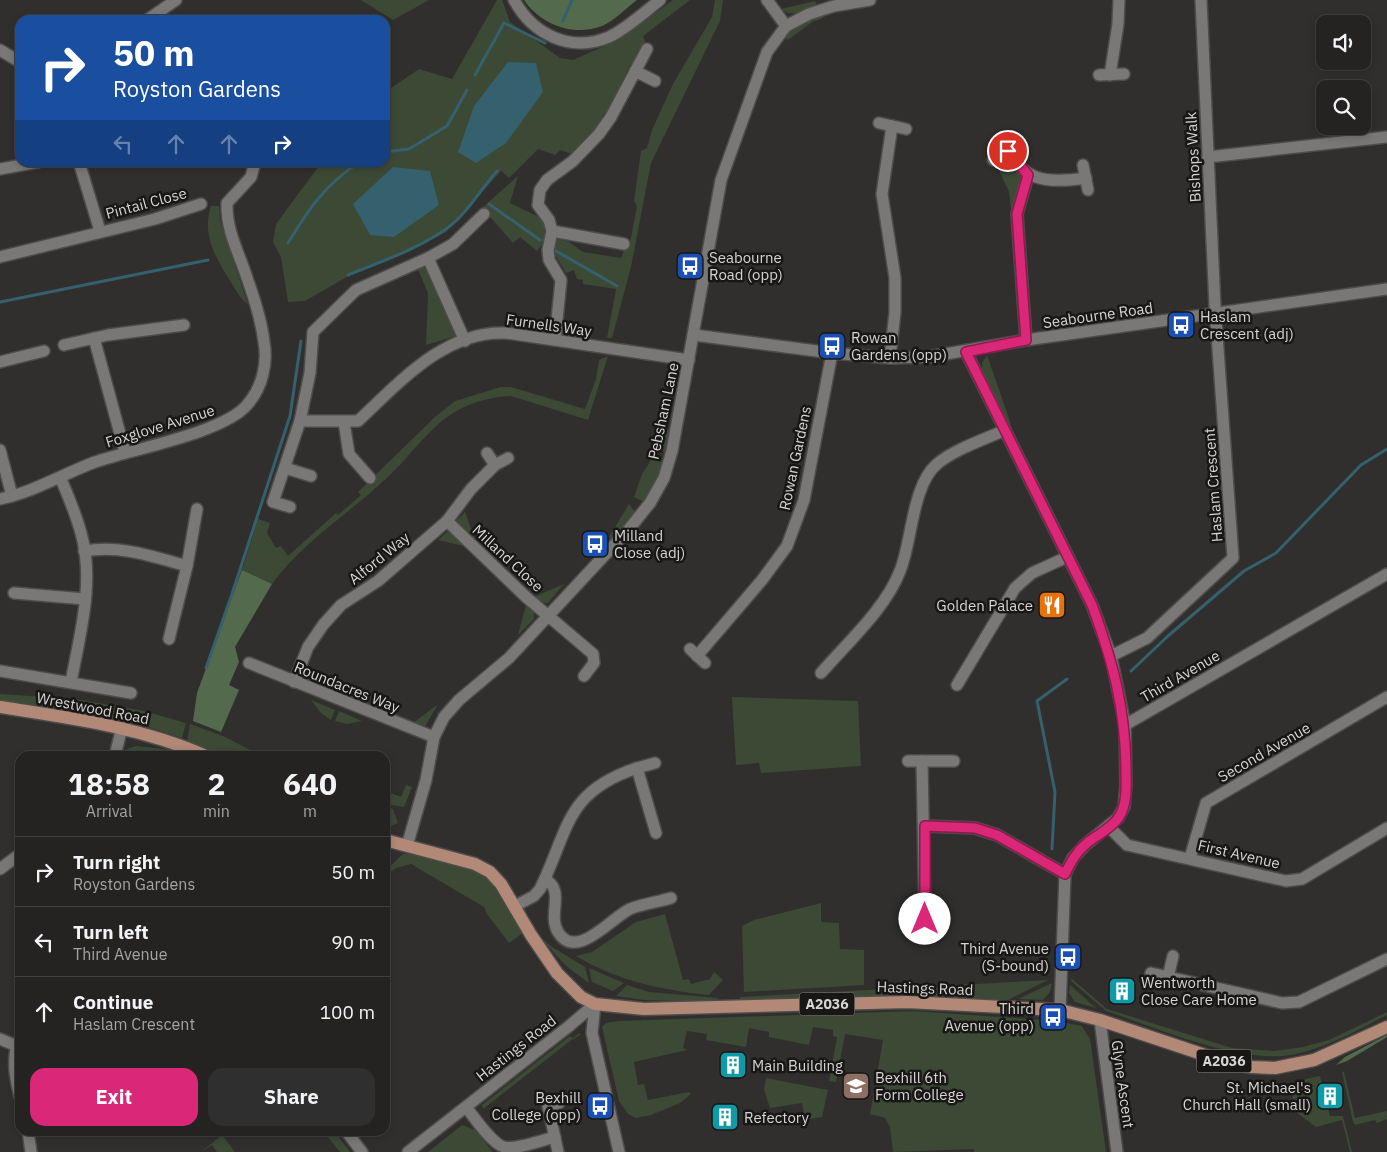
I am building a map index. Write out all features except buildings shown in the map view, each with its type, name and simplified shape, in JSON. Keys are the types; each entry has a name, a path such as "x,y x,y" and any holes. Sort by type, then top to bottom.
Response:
{"main road":[{"name":"Wrestwood Road","path":"0,707 122,727 182,745 195,751"},
{"name":"A2036","path":"390,841 475,864 490,872 501,884 531,935 557,973 581,997 595,1004"},
{"name":"Hastings Road","path":"595,1004 644,1009 906,1002 1060,1010 1100,1020 1229,1063 1275,1068 1314,1060 1387,1027"}],"street":[{"path":"154,15 176,0"},
{"path":"514,0 527,20 543,32 560,41 575,44 610,37 660,0"},
{"path":"767,0 786,26"},
{"name":"Pebsham Lane","path":"406,846 426,780 434,737 444,717 459,700 509,658 549,616 650,503 664,478 672,452 721,180 767,52 786,26 809,14 833,3 870,0"},
{"path":"1119,0 1118,24 1104,75 1124,74"},
{"name":"Bishops Walk","path":"1201,0 1216,313"},
{"path":"556,340 561,280 549,260 548,250 552,231 549,220 538,205 540,190 547,180 572,161 599,134 647,49"},
{"path":"0,50 15,59"},
{"path":"635,72 655,81"},
{"path":"879,123 906,129"},
{"path":"890,358 895,312 895,278 882,194 892,126"},
{"path":"1208,156 1387,138"},
{"path":"993,160 1006,146 1028,175 1058,182 1086,178"},
{"path":"1083,165 1088,190"},
{"path":"0,169 15,166"},
{"path":"81,167 100,231"},
{"name":"Foxglove Avenue","path":"0,499 61,478 93,463 125,452 219,425 246,406 258,389 265,369 265,343 258,313 226,221 227,203 251,177 254,167"},
{"path":"1026,340 1017,214 1028,175"},
{"name":"Pintail Close","path":"0,257 155,219 201,204"},
{"path":"290,507 273,502 300,421 310,373 313,332 356,290 428,258 453,244 484,214"},
{"path":"552,231 624,244"},
{"path":"428,258 465,341"},
{"name":"Seabourne Road","path":"694,335 832,353 890,358 928,357 966,352 1026,340 1387,289"},
{"name":"Haslam Crescent","path":"1111,656 1147,638 1233,558 1216,313"},
{"path":"64,345 108,334 184,325"},
{"name":"Furnells Way","path":"300,421 358,421 424,360 465,341 492,332 689,360"},
{"path":"94,338 125,452"},
{"path":"0,362 44,351"},
{"path":"966,352 1092,605 1111,656 1125,725 1126,784 1124,807 1118,818 1085,845 1073,858 1065,874 1060,1010"},
{"name":"Rowan Gardens","path":"698,656 762,580 787,546 804,500 832,353"},
{"path":"344,422 349,454 370,478"},
{"path":"821,673 837,664 887,595 900,571 917,501 926,479 936,465 1005,430"},
{"path":"0,450 12,496"},
{"path":"487,453 496,465"},
{"name":"Alford Way","path":"294,682 308,647 323,625 341,605 378,581 447,521 471,489 496,465 508,458"},
{"path":"284,468 311,476"},
{"path":"61,478 82,534 87,572 85,599 71,682"},
{"path":"169,639 187,566 197,509"},
{"name":"Milland Close","path":"447,521 549,616 593,654 594,663 584,676"},
{"path":"84,551 106,547 126,549 187,566"},
{"path":"958,677 1015,588 1032,574 1067,557"},
{"name":"Third Avenue","path":"1125,725 1387,574"},
{"path":"14,593 85,599"},
{"name":"Roundacres Way","path":"249,663 434,737"},
{"path":"0,671 131,693"},
{"name":"Second Avenue","path":"1190,858 1206,803 1387,697"},
{"path":"115,751 122,727"},
{"path":"922,761 925,826 925,919"},
{"path":"908,762 954,761"},
{"path":"515,906 534,896 546,879 558,843 572,812 595,788 621,773 655,763"},
{"path":"637,768 656,833"},
{"path":"925,826 975,828 997,835 1065,874"},
{"name":"First Avenue","path":"1109,827 1127,845 1286,881 1302,879 1387,828"},
{"path":"0,869 15,858"},
{"path":"546,879 555,888 554,921 557,931 563,938 573,942 594,936 629,910 671,898"},
{"path":"911,920 940,918"},
{"path":"1168,977 1173,956"},
{"path":"1151,973 1282,1003 1299,1002 1387,959"},
{"path":"595,1004 592,1033 619,1152"},
{"name":"Hastings Road","path":"408,1152 595,1004"},
{"name":"Glyne Ascent","path":"1100,1020 1118,1152"},
{"path":"0,1039 15,1042"},
{"path":"558,1152 548,1106 560,1104"},
{"path":"466,1107 496,1143 504,1147 512,1147 555,1137"},
{"path":"29,1136 31,1152"},
{"path":"350,1136 362,1152"}],"green space":[{"path":"361,0 429,0 393,20 390,18 390,15 385,15"},
{"path":"497,0 502,0 510,22 560,58 573,60 627,34 673,0 690,0 643,36 646,44 634,64 630,65 621,83 622,87 610,110 603,115 601,124 572,154 560,150 555,155 538,149 509,178 501,171 446,232 406,253 345,278 305,301 288,302 281,257 273,242 276,224 318,167 390,167 390,89 419,69 452,79"},
{"path":"524,0 637,0 606,24 580,30 559,27 549,22 531,9"},
{"path":"715,0 723,0 720,21 651,163 631,267 612,338 607,338 616,289 583,284 583,280 577,279 574,270 566,273 553,251 555,238 569,242 583,252 621,258 627,243 630,243 637,206 634,201 641,151 647,148 652,130 673,84 712,17"},
{"path":"815,1 817,5 799,13 785,12 781,9"},
{"path":"821,15 823,18 812,22 788,40 783,37 790,29"},
{"path":"1001,161 1011,163 1017,167 1019,173 1019,188 1013,211 1011,210 1009,192 996,164"},
{"path":"518,176 510,203 543,219 544,236 542,244 537,251 520,237 513,243 482,208"},
{"path":"211,206 219,206 220,220 248,305 234,288 222,268 211,243 208,225"},
{"path":"417,267 429,269 456,331 456,336 426,345 428,293"},
{"path":"987,355 1011,424 1009,426 982,372 982,363"},
{"path":"608,356 588,420 511,396 489,399 466,406 436,426 390,475 313,540 272,584 242,570 258,519 270,523 267,533 276,548 281,546 288,556 336,513 338,515 361,495 358,492 436,416 455,401 501,387 511,387 585,409 596,379 599,360"},
{"path":"665,430 672,430 666,453 657,448"},
{"path":"653,457 659,458 663,467 644,502 634,497 642,474"},
{"path":"629,504 636,513 613,540 609,537"},
{"path":"465,512 475,540 459,526 457,520"},
{"path":"448,531 453,533 467,547 438,540"},
{"path":"242,570 272,584 235,647 239,662 229,685 239,690 221,732 193,721 197,693"},
{"path":"564,584 548,603 540,602 534,597"},
{"path":"526,605 534,612 534,619 518,635"},
{"path":"0,694 75,699 144,711 186,723 182,738 143,725 0,701"},
{"path":"732,697 858,701 861,766 761,773 759,763 736,765"},
{"path":"311,700 335,710 331,720 321,713"},
{"path":"438,704 424,728 413,723"},
{"path":"339,711 362,721 347,724 335,721"},
{"path":"190,724 223,736 252,751 212,751 187,741"},
{"path":"136,746 176,751 125,751"},
{"path":"406,785 412,787 404,807 390,805 390,793 401,797"},
{"path":"390,808 393,809 398,823 390,826"},
{"path":"403,854 441,859 480,874 499,889 523,933 509,943 487,914 484,907 411,864 396,868 390,872 390,866"},
{"path":"821,903 821,922 839,923 840,949 864,950 864,985 744,992 742,926 754,920"},
{"path":"665,914 683,980 689,979 691,984 710,979 714,972 723,980 709,995 640,983 608,972 576,956 592,952 636,922"},
{"path":"536,933 552,947 585,967 589,983 566,966"},
{"path":"589,968 624,983 613,991 592,982"},
{"path":"1071,978 1107,1009 1232,1048 1274,1051 1303,1047 1329,1040 1387,1012 1387,1015 1343,1038 1308,1051 1275,1056 1251,1055 1201,1043 1106,1011 1071,981"},
{"path":"1048,980 1008,1000 907,995 740,1002 740,997"},
{"path":"1052,983 1050,992 1043,1000 1018,999"},
{"path":"627,985 649,992 719,998 711,1002 644,1000 616,996"},
{"path":"1070,985 1096,1008 1075,1002 1069,993"},
{"path":"913,1011 1057,1021 1082,1026 1090,1039 1106,1152 974,1152 974,1149 893,1152 890,1127 885,1118 870,1114 883,1040 845,1034 836,1082 829,1081 837,1037 833,1036 833,1030 813,1027 809,1045 769,1037 769,1032 749,1028 746,1047 706,1040 707,1034 687,1031 683,1048 687,1050 634,1062 638,1085 644,1084 648,1100 689,1092 691,1094 680,1103 651,1115 636,1118 628,1114 619,1101 602,1027 606,1023 619,1021"},
{"path":"580,1033 580,1035 483,1109 482,1105 570,1036 572,1038"},
{"path":"1387,1035 1387,1037 1347,1061 1336,1065 1345,1057"},
{"path":"1342,1072 1344,1072 1355,1118 1387,1111 1387,1119 1377,1123 1375,1120 1355,1125"},
{"path":"1320,1076 1330,1116 1343,1116 1352,1152 1350,1152 1342,1120 1316,1127 1296,1112 1290,1088 1306,1079"},
{"path":"766,1078 828,1090 822,1117 805,1120 802,1103 770,1108 764,1090"},
{"path":"462,1125 475,1130 493,1152 428,1152"},
{"path":"223,1136 235,1152 217,1152 212,1145 201,1152"},
{"path":"327,1136 338,1136 350,1152 340,1152"}],"water":[{"path":"508,62 536,63 543,92 506,143 476,163 458,152 474,106"},
{"path":"393,167 430,171 439,205 394,237 370,235 353,204"}],"waterway":[{"path":"563,21 572,0"},
{"path":"475,75 504,23 545,43"},
{"path":"390,151 409,149 447,126 467,90"},
{"path":"288,243 319,198 337,179 352,167"},
{"path":"348,275 409,250 443,231 465,211 497,171"},
{"path":"489,204 540,240"},
{"path":"556,251 617,286"},
{"path":"0,302 208,260"},
{"path":"206,668 290,416 301,341"},
{"path":"1131,671 1168,636 1244,571 1276,553 1361,465 1387,449"},
{"path":"1052,849 1055,792 1037,701 1067,679"}],"place":[{"name":"Seabourne Road (opp)","path":"690,266"},
{"name":"Haslam Crescent (adj)","path":"1181,325"},
{"name":"Rowan Gardens (opp)","path":"832,346"},
{"name":"Milland Close (adj)","path":"595,544"},
{"name":"Golden Palace","path":"1052,605"},
{"name":"Third Avenue (S-bound)","path":"1068,957"},
{"name":"Wentworth Close Care Home","path":"1122,991"},
{"name":"Third Avenue (opp)","path":"1053,1017"},
{"name":"Main Building","path":"733,1065"},
{"name":"Bexhill 6th Form College","path":"856,1086"},
{"name":"St. Michael's Church Hall (small)","path":"1330,1096"},
{"name":"Bexhill College (opp)","path":"600,1106"},
{"name":"Refectory","path":"725,1117"}],"route":[{"path":"925,919 925,826 975,828 997,835 1065,874 1073,858 1085,845 1109,827 1118,818 1124,807 1126,784 1125,725 1111,656 1092,605 966,352 1026,340 1017,214 1028,175 1008,151"}]}
